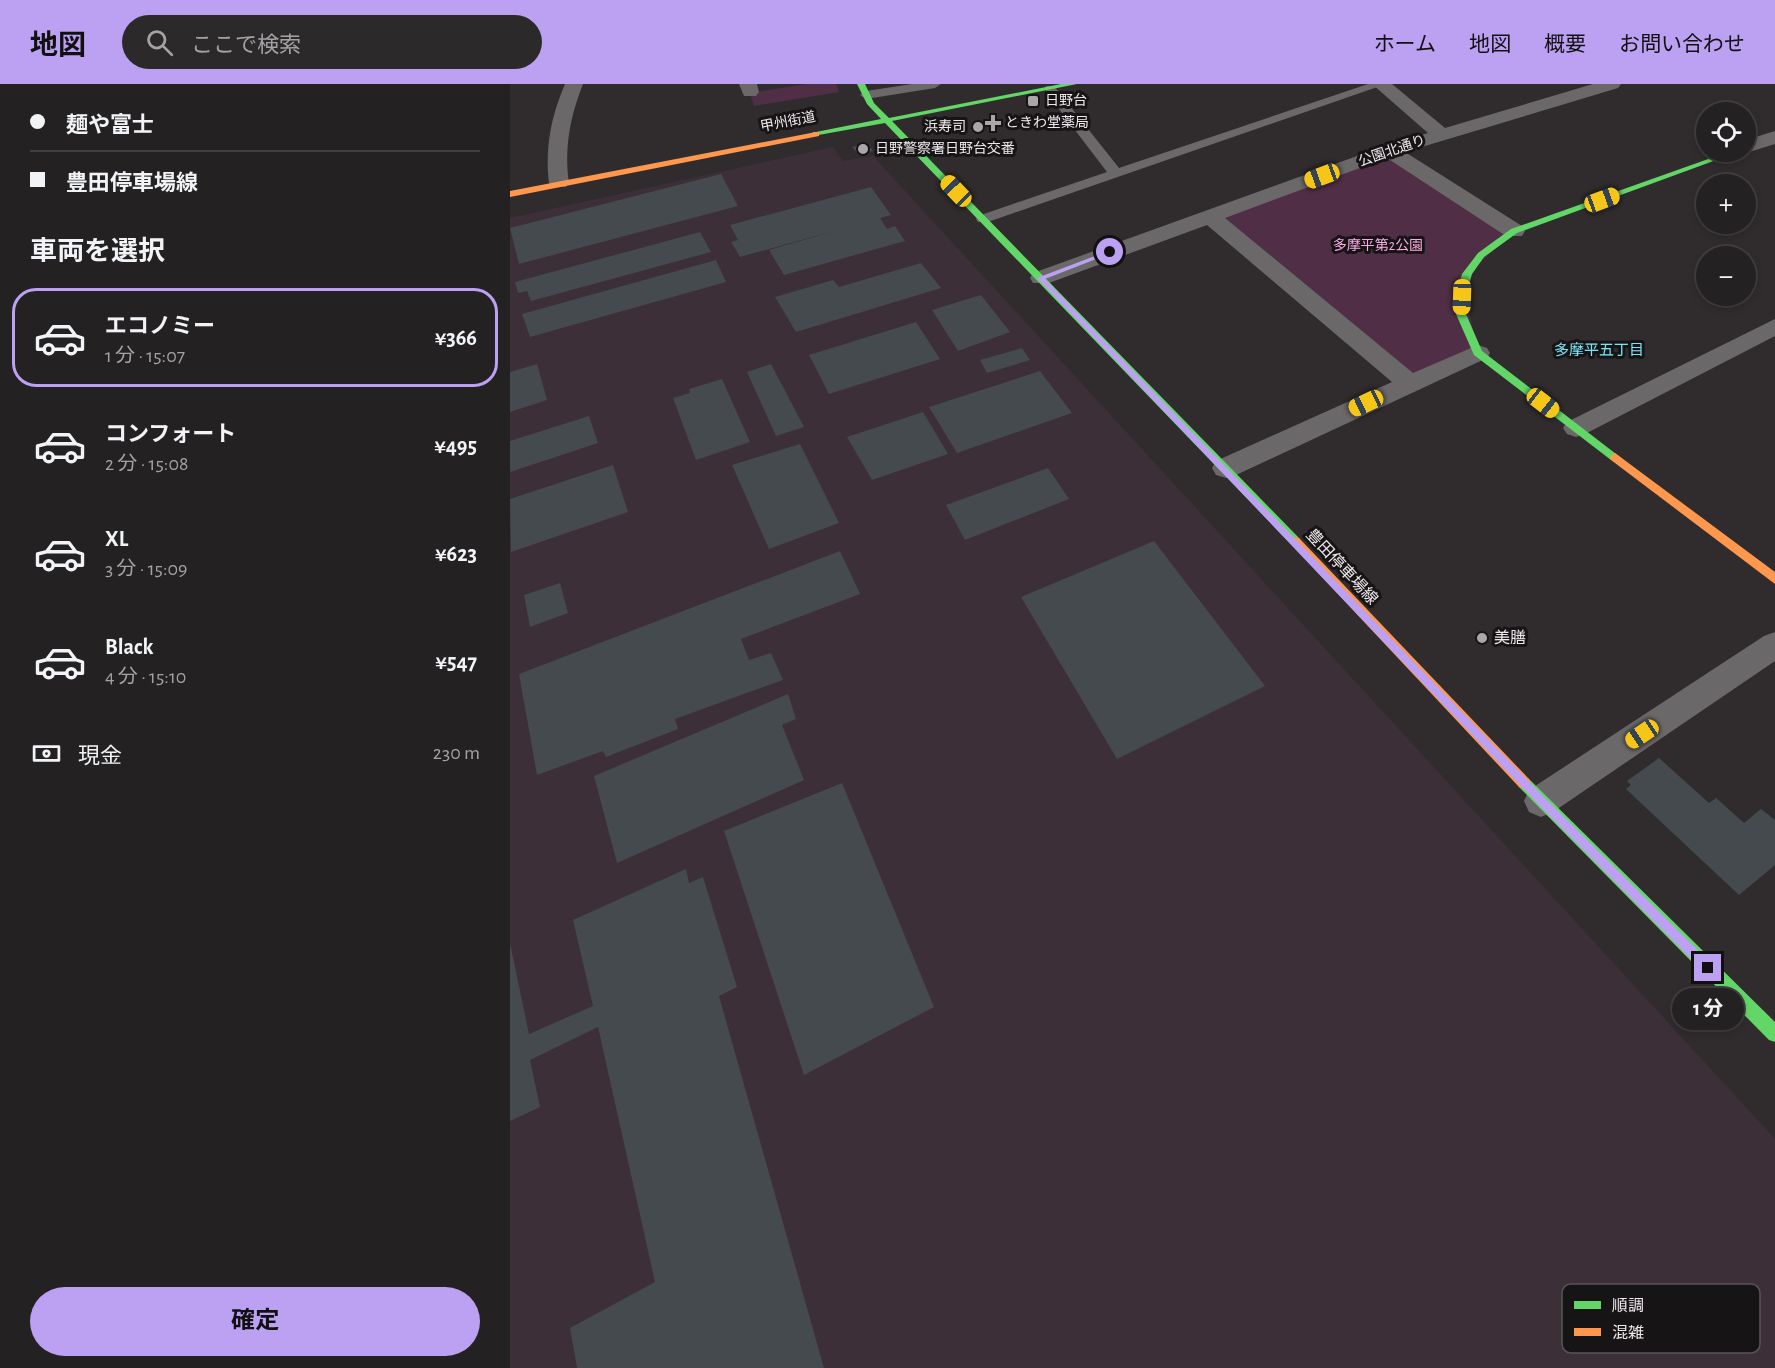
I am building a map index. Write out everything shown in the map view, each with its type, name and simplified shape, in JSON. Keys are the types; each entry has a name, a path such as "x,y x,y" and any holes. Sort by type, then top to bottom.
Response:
{"main road":[{"name":"甲州街道","path":"510,194 1073,84"},
{"name":"豊田停車場線","path":"863,90 887,120 1226,468 1541,801 1775,1034"},
{"path":"1706,162 1514,231 1485,251 1462,280 1461,315 1478,353 1775,579"}],"street":[{"path":"1381,84 1441,134"},
{"name":"公園北通り","path":"1041,278 1389,151 1612,84"},
{"path":"559,183 555,157 556,138 578,85"},
{"path":"1756,143 1775,136"},
{"path":"1389,151 1514,231"},
{"path":"1209,216 1409,383"},
{"path":"1576,428 1775,326"},
{"path":"1226,468 1478,353"},
{"path":"1541,801 1775,645"}],"lane":[{"path":"863,90 935,84"},
{"path":"983,219 1381,84"},
{"path":"1050,89 1114,173"}],"shaded area":[{"path":"833,147 843,161 873,156 1775,1139 1775,1368 510,1368 510,218"}],"green space":[{"path":"807,84 836,84 839,92 754,106 750,93"},
{"name":"多摩平第2公園","path":"1389,151 1514,231 1462,280 1478,353 1409,383 1209,216"}],"building":[{"name":"日野警察署日野台交番","path":"852,147 871,148 873,151 859,155"},
{"path":"721,174 738,206 519,264 510,228"},
{"path":"871,187 891,215 880,218 887,229 895,226 905,241 784,275 769,250 834,231 740,257 731,242 738,240 730,225"},
{"path":"700,232 711,252 531,301 527,291 518,293 515,282"},
{"path":"716,260 726,282 530,337 522,314"},
{"path":"921,263 941,288 796,332 775,297 833,280 839,287"},
{"path":"981,295 1010,332 958,351 932,310"},
{"path":"916,322 940,359 829,394 809,355"},
{"path":"1022,348 1030,360 987,373 980,360"},
{"path":"537,364 547,400 510,412 510,372"},
{"path":"771,364 804,427 776,436 747,372"},
{"path":"1040,371 1072,413 957,453 929,407"},
{"path":"722,379 750,442 696,460 673,398 690,393 689,389"},
{"path":"923,412 948,454 872,480 847,437"},
{"path":"589,416 598,443 510,472 510,441"},
{"path":"800,444 839,523 769,549 732,465"},
{"path":"613,465 628,512 511,552 510,499"},
{"path":"1048,468 1069,499 965,540 946,505"},
{"path":"1154,541 1265,686 1117,759 1021,597"},
{"path":"840,551 860,594 741,639 749,660 771,653 783,680 675,719 678,729 606,757 603,751 537,775 519,674"},
{"path":"560,583 568,613 530,627 524,595"},
{"path":"788,694 796,719 782,725 804,780 617,863 594,776"},
{"path":"1659,758 1709,803 1716,798 1744,823 1761,809 1775,820 1775,865 1739,895 1626,789 1631,785 1627,781"},
{"path":"842,783 934,1007 804,1075 724,831"},
{"path":"686,869 689,883 703,877 737,987 719,996 824,1368 577,1368 570,1328 655,1282 598,1027 530,1060 540,1107 510,1121 510,943 529,1034 593,1006 573,920"}],"traffic: fast":[{"path":"861,84 871,104 1295,541"},
{"path":"816,134 1073,84"},
{"path":"1615,457 1478,353 1461,314 1460,299 1467,274 1481,255 1514,231 1706,162"},
{"path":"1524,783 1775,1034"}],"traffic: slow":[{"path":"510,194 816,134"},
{"path":"1615,457 1775,579"},
{"path":"1295,541 1524,783"}],"place":[{"name":"日野台","path":"1033,101"},
{"name":"ときわ堂薬局","path":"993,123"},
{"name":"浜寿司","path":"978,127"},
{"name":"日野警察署日野台交番","path":"863,149"},
{"name":"美膳","path":"1482,638"}],"district":[{"name":"多摩平五丁目","path":"1599,350"}],"route":[{"path":"1110,252 1041,278 1226,468 1541,801 1708,968"}]}
